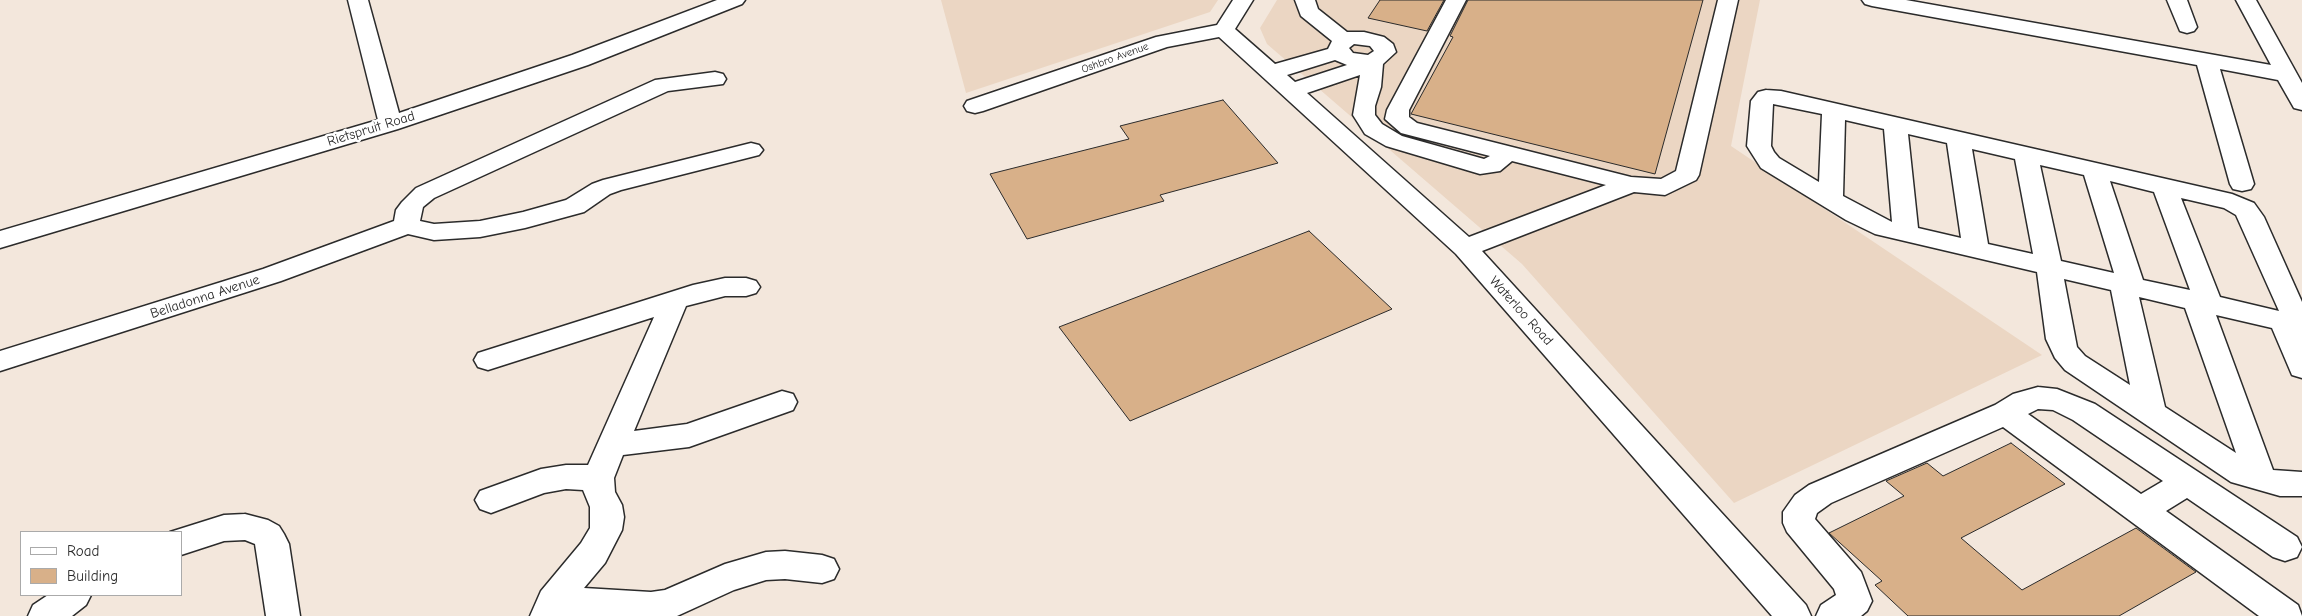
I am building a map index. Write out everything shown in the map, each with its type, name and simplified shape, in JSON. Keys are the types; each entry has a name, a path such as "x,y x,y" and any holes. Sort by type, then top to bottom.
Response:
{"street":[{"path":"358,0 390,124"},
{"name":"Rietspruit Road","path":"0,240 390,124 580,60 735,0"},
{"path":"1224,30 1243,0"},
{"path":"1305,0 1308,12 1342,46"},
{"path":"1456,0 1398,110 1397,119 1409,128 1631,184 1665,186 1686,175 1728,0"},
{"path":"1872,0 2210,70"},
{"path":"2177,0 2187,27"},
{"path":"2246,0 2291,73 2302,103"},
{"name":"Waterloo Road","path":"1224,30 1465,248 1794,616"},
{"name":"Oshbro Avenue","path":"975,106 1163,41 1224,30"},
{"path":"1270,73 1342,46 1357,37 1378,42 1385,49 1385,52 1379,59 1361,68 1290,91"},
{"path":"2075,55 2210,70 2291,73"},
{"path":"1371,62 1370,87 1364,106 1364,115 1368,124 1380,133 1394,141 1480,167 1491,166 1508,153"},
{"path":"2210,70 2242,184"},
{"path":"715,78 663,85 425,193 414,202 406,226 434,232 480,229 525,220 575,206 601,189 612,185 751,150"},
{"path":"2295,325 1906,233 1868,221 1770,163 1759,146 1762,101 1766,97 1781,98 2232,202 2245,209 2251,217 2295,325 2302,368"},
{"path":"1830,199 1834,110"},
{"path":"1895,124 1906,233"},
{"path":"1958,139 1976,249"},
{"path":"2026,154 2049,266 2060,338 2065,351 2075,363 2242,473 2280,484 2302,484"},
{"path":"2094,170 2128,285 2151,413"},
{"path":"1465,248 1631,184"},
{"path":"2164,186 2261,480"},
{"name":"Belladonna Avenue","path":"0,360 184,305 272,276 406,226"},
{"path":"488,360 703,291 746,288"},
{"path":"550,608 592,553 606,530 608,517 606,505 599,494 598,478 675,300"},
{"path":"1832,616 1855,601 1849,582 1799,523 1799,512 1806,504 1820,494 2006,413 2024,402 2038,398 2057,400 2084,412 2285,546"},
{"path":"613,445 689,435 782,402"},
{"path":"2006,413 2286,616"},
{"path":"491,500 541,480 566,477 598,478"},
{"path":"2141,510 2188,482"},
{"path":"182,542 224,528 245,526 256,529 267,536 272,544 283,616"},
{"path":"550,608 651,607 668,604 725,578 766,566 785,565 822,569"},
{"path":"44,616 73,596"}],"shaded area":[{"path":"941,0 1218,0 1210,12 966,93"},
{"path":"1277,0 1760,0 1731,146 2042,355 1734,503 1522,264 1267,44 1260,28"}],"building":[{"path":"1380,0 1444,0 1427,31 1368,18"},
{"path":"1468,0 1703,0 1655,174 1411,114 1453,37 1450,36"},
{"path":"1223,100 1278,163 1160,195 1164,201 1027,239 990,174 1129,139 1120,126"},
{"path":"1309,231 1392,309 1130,421 1059,327"},
{"path":"2011,443 2065,484 1961,538 2022,590 2136,528 2196,572 2119,616 1908,616 1875,585 1882,581 1829,533 1904,496 1886,481 1927,463 1943,476"}]}
